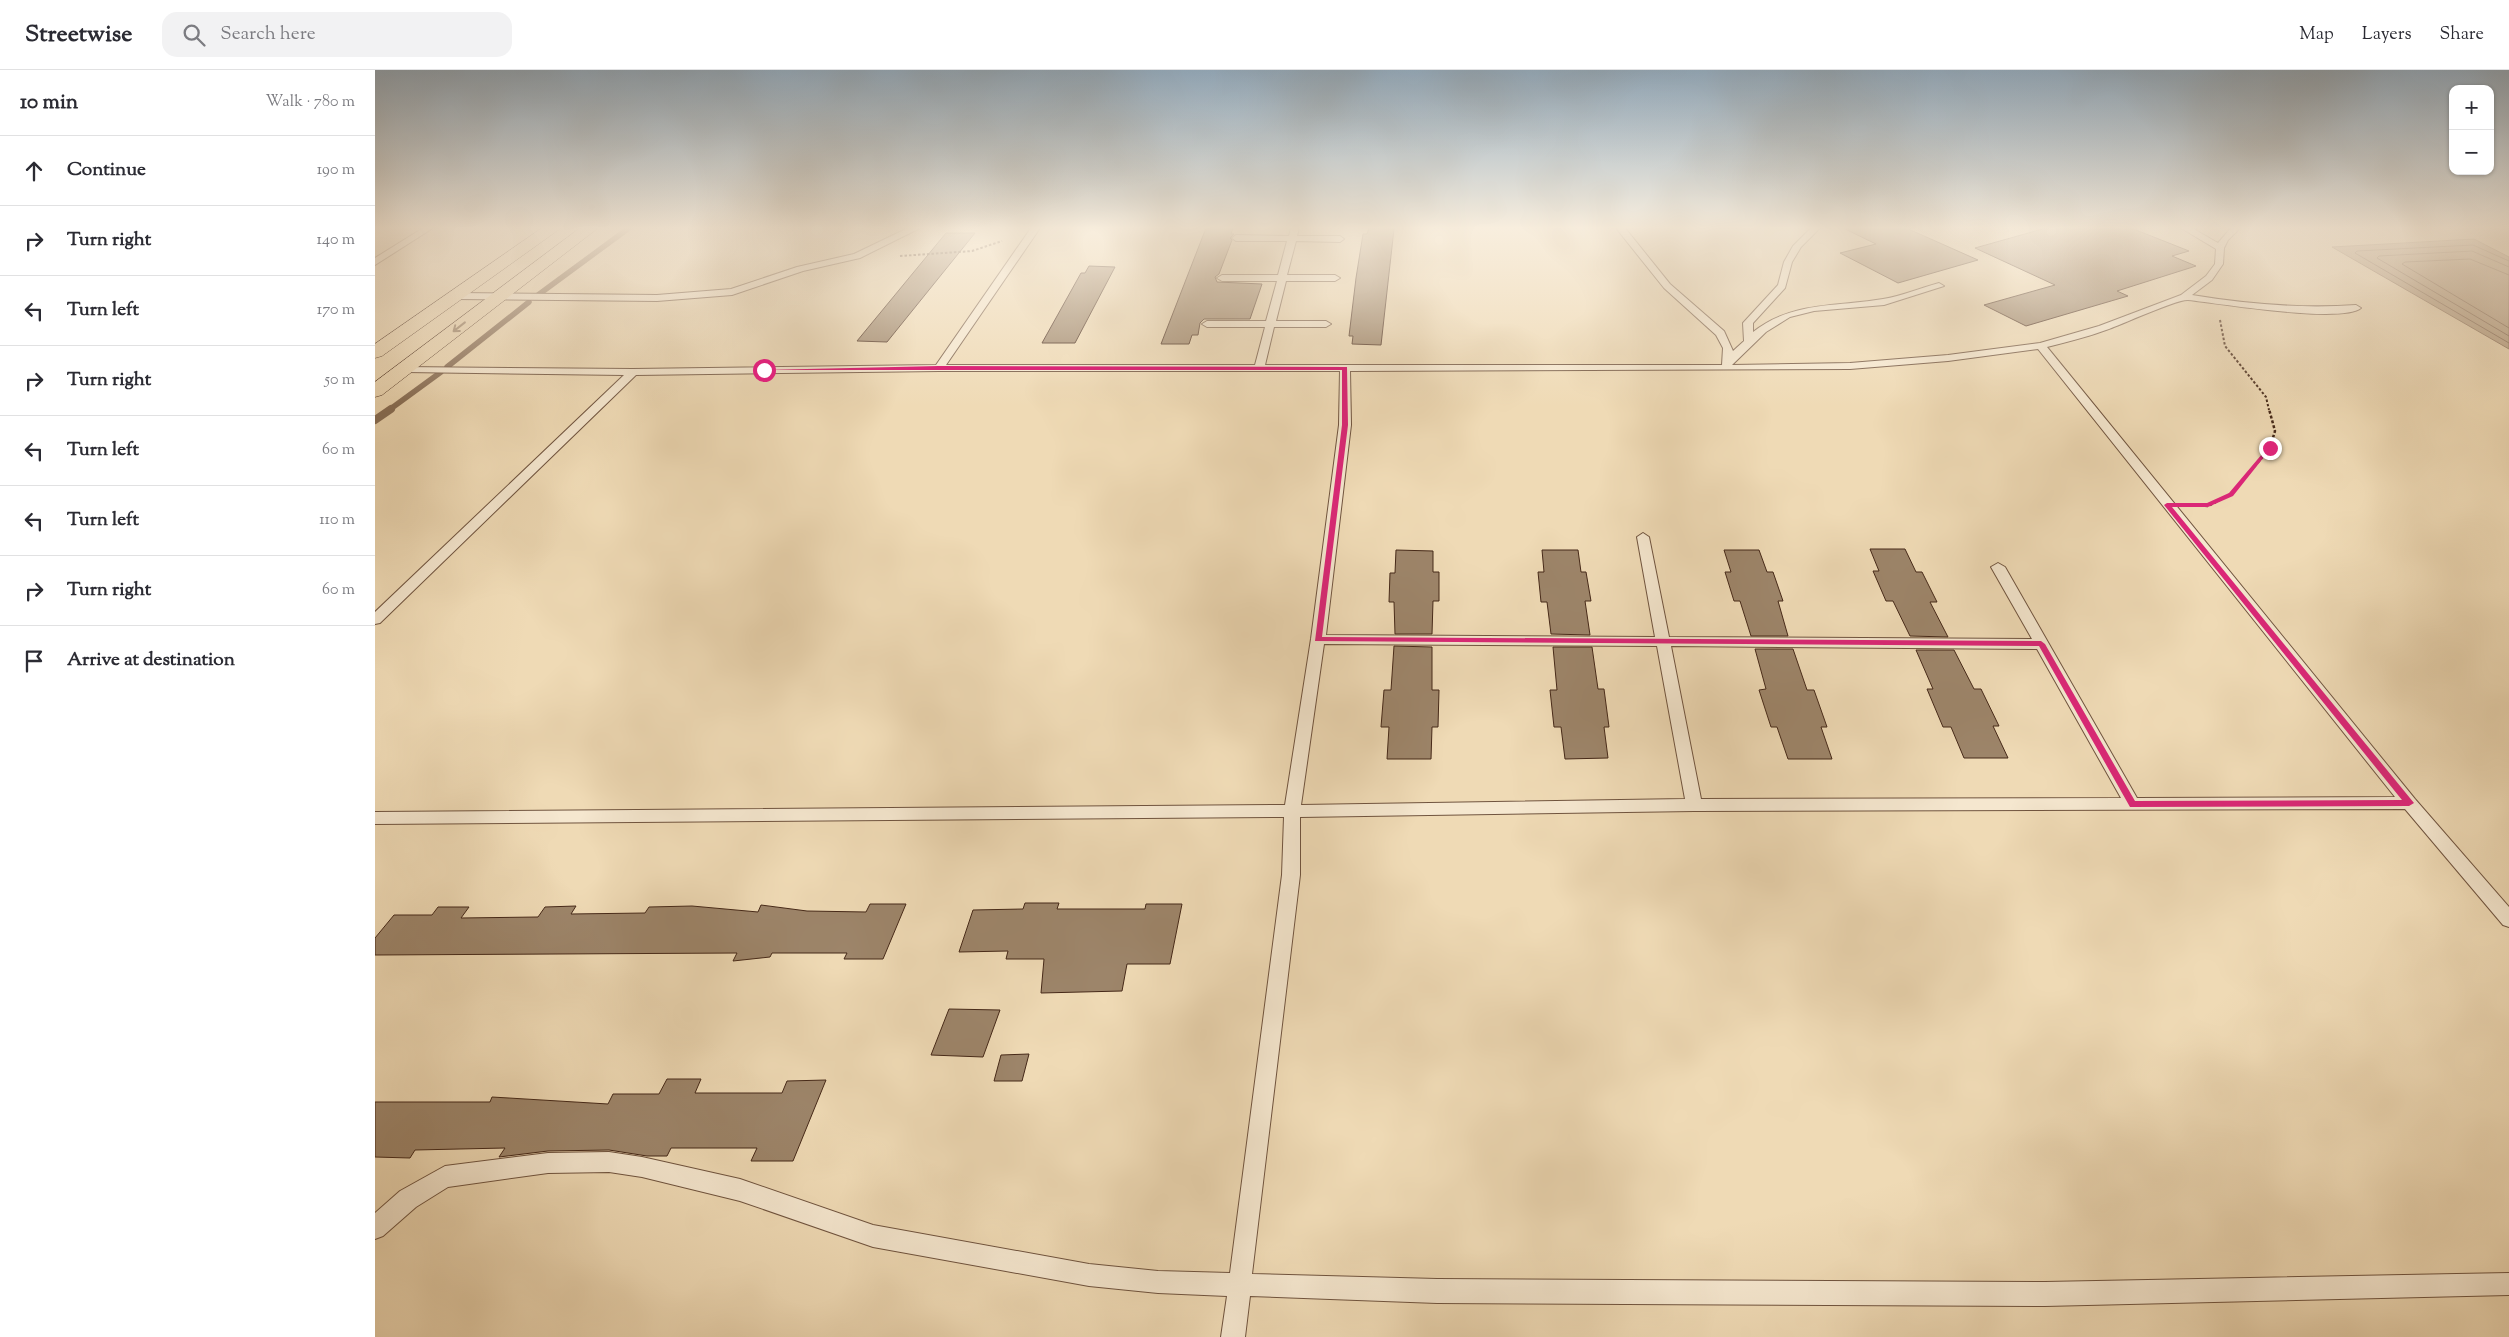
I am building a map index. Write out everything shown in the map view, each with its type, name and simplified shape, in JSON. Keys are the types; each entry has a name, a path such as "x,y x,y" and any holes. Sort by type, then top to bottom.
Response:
{"highway":[{"path":"375,352 469,287"},
{"path":"375,391 511,287"}],"lane":[{"path":"456,296 576,299 703,295 732,292 746,287"},
{"path":"939,368 995,287"},
{"path":"1259,368 1280,287"},
{"path":"1668,287 1720,333 1728,348 1727,365"},
{"path":"1749,341 1748,322 1781,287"},
{"path":"1727,365 1749,341 1775,320 1789,314 1833,305 1845,307 1886,301 1935,287"},
{"path":"406,369 633,372 939,368 1345,369 1727,365 1850,366 1947,358 2041,346 2102,328 2183,297 2197,287"},
{"path":"2183,297 2297,311 2356,308"},
{"path":"1207,324 1325,324"},
{"path":"2041,346 2094,409 2167,505 2409,803 2509,920"},
{"path":"1233,1337 1291,875 1292,811 1318,639 1345,425 1345,369"},
{"path":"375,620 633,372"},
{"path":"1643,537 1694,805"},
{"path":"1998,567 2133,805"},
{"path":"1318,639 2041,644"},
{"path":"375,818 1292,811 1694,805 2409,803"},
{"path":"375,1228 408,1199 445,1177 548,1162 609,1162 642,1167 740,1190 873,1236 1089,1275 1158,1282 1437,1292 2045,1294 2509,1284"}],"path":[{"path":"2167,505 2208,506 2231,494 2270,448 2275,431 2267,396 2225,346 2214,302"}],"water":[{"path":"2402,287 2509,287 2509,349"}],"building":[{"path":"901,287 931,287 887,342 857,341"},
{"path":"1073,287 1104,287 1075,343 1042,343"},
{"path":"1183,287 1261,287 1250,319 1204,319 1200,323 1198,335 1192,335 1189,344 1161,344"},
{"path":"1355,287 1387,287 1381,345 1352,344 1353,336 1349,336"},
{"path":"2047,287 2129,287 2117,291 2128,296 2026,326 1984,305"},
{"path":"1870,549 1905,549 1916,572 1922,572 1937,602 1930,602 1948,637 1910,636 1893,601 1886,601 1873,571 1879,571"},
{"path":"1396,550 1433,551 1433,572 1439,572 1439,601 1433,601 1432,634 1395,634 1394,602 1389,602 1390,573 1395,573"},
{"path":"1542,550 1578,550 1581,572 1586,572 1591,601 1585,601 1590,635 1551,634 1547,602 1541,602 1538,572 1544,572"},
{"path":"1724,550 1759,550 1767,572 1773,572 1783,601 1778,601 1788,636 1751,636 1740,601 1734,601 1725,572 1731,572"},
{"path":"1394,646 1432,647 1432,690 1439,690 1438,727 1432,727 1431,759 1387,759 1389,727 1381,727 1384,690 1391,690"},
{"path":"1553,647 1592,647 1598,689 1604,689 1609,727 1604,727 1608,758 1565,759 1561,727 1554,727 1550,690 1557,690"},
{"path":"1755,649 1793,649 1807,690 1814,690 1827,727 1821,727 1832,759 1788,759 1777,727 1771,727 1759,690 1766,689"},
{"path":"1916,650 1954,650 1974,689 1981,689 1999,726 1993,726 2008,758 1964,758 1951,727 1943,727 1927,689 1933,689"},
{"path":"1025,903 1059,903 1057,909 1145,909 1146,904 1182,904 1170,964 1127,964 1122,991 1041,993 1044,959 1006,959 1008,951 959,952 973,910 1023,909"},
{"path":"870,904 906,904 883,959 844,959 847,953 772,953 770,957 733,961 737,953 375,955 375,938 394,915 432,915 438,907 469,907 461,918 538,917 545,907 576,906 571,914 645,913 649,907 692,906 758,912 761,905 807,911 866,912"},
{"path":"949,1009 1000,1010 983,1057 931,1055"},
{"path":"1029,1054 1022,1081 994,1081 1001,1055"},
{"path":"667,1079 701,1079 695,1093 782,1093 787,1081 826,1080 793,1161 751,1161 757,1148 671,1148 667,1156 647,1156 609,1150 548,1151 499,1157 505,1148 415,1150 410,1158 375,1157 375,1102 490,1102 492,1097 608,1104 613,1094 659,1094"}],"waterway":[{"path":"538,295 549,287"},
{"path":"447,367 529,302"},
{"path":"389,410 441,372"},
{"path":"375,420 391,409"}],"route":[{"path":"764,370 939,368 1345,369 1345,425 1318,639 2041,644 2133,805 2409,803 2271,630 2167,505 2208,506 2231,494 2270,448"}]}
